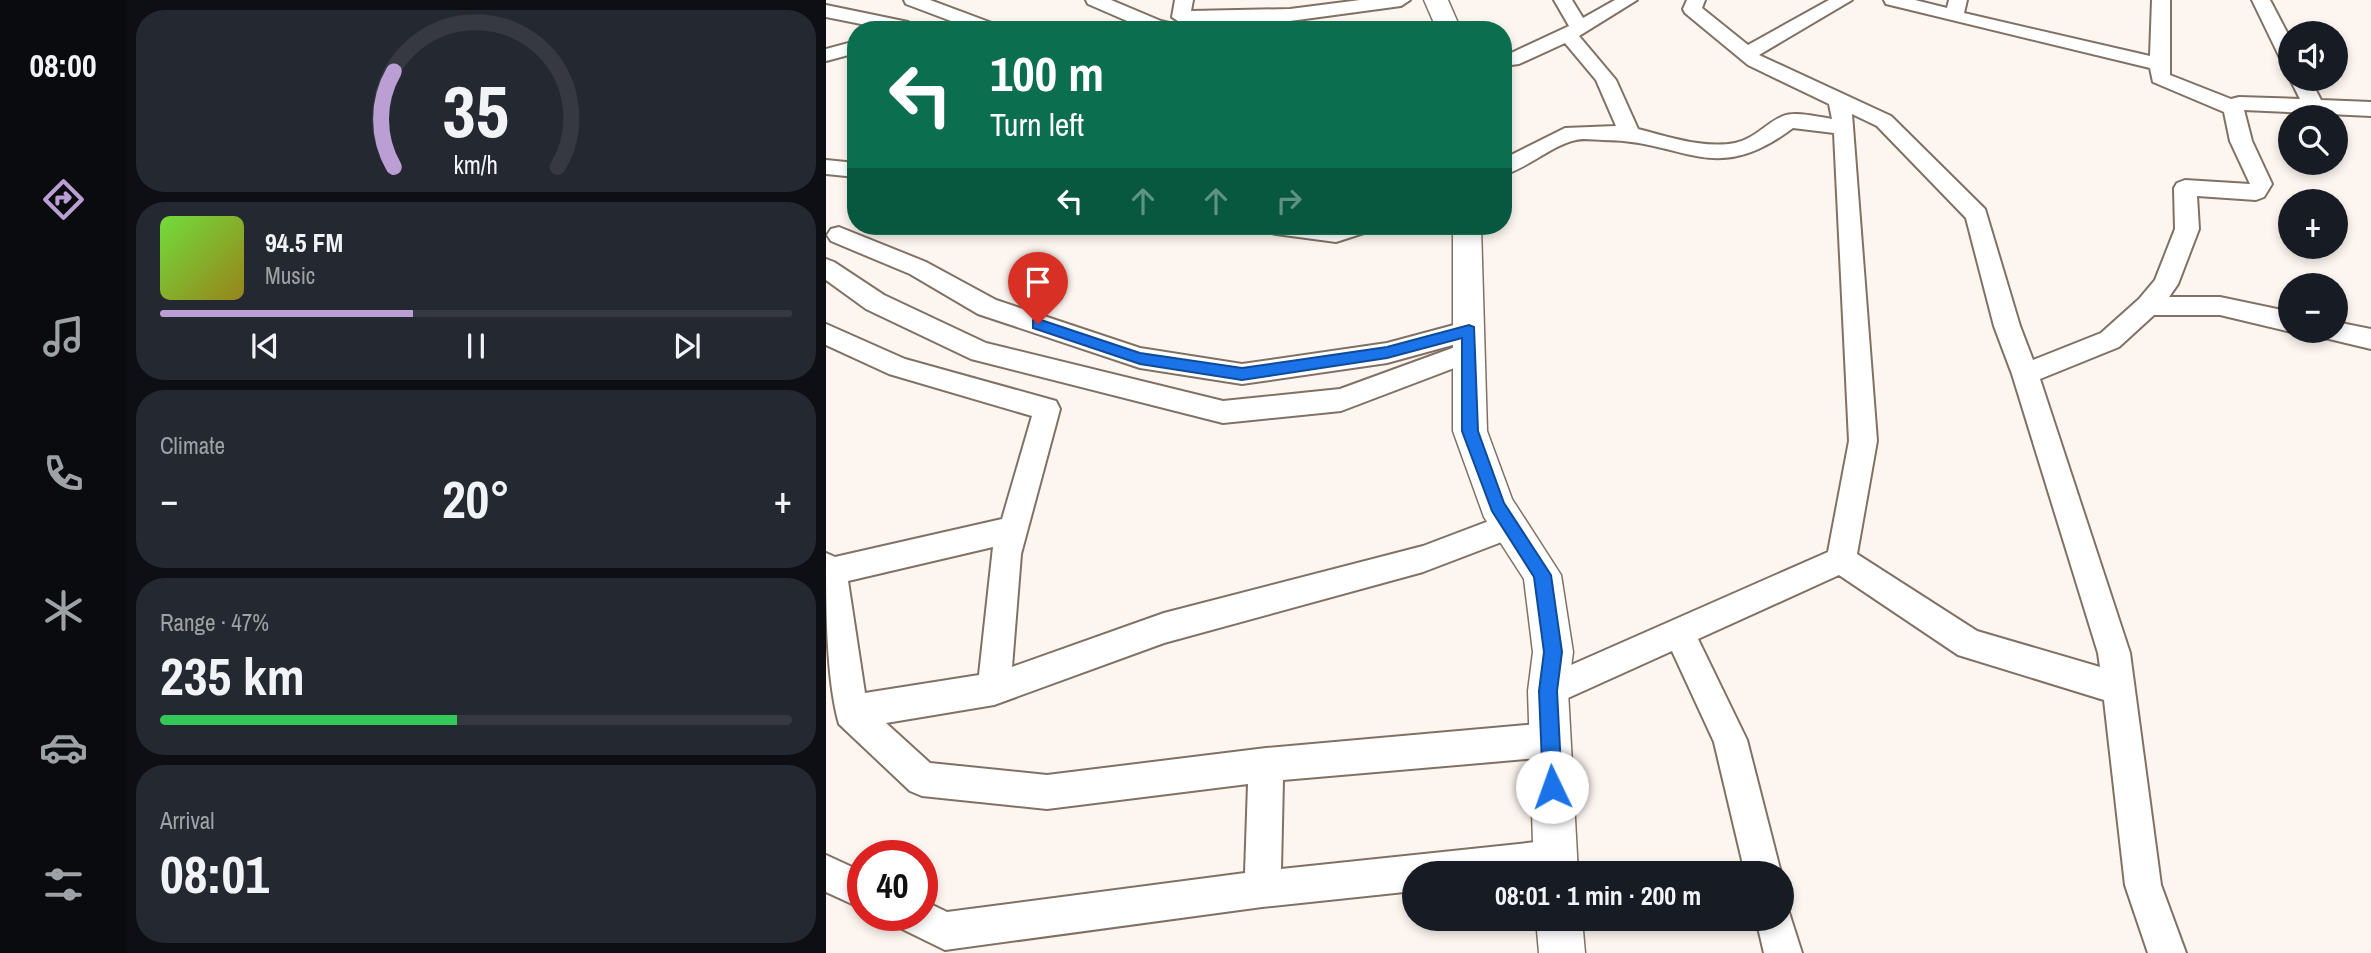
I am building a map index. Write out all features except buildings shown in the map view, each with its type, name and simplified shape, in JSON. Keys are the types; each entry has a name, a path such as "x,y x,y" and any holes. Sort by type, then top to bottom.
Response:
{"street":[{"path":"913,0 969,21"},
{"path":"1095,0 1143,21"},
{"path":"1184,0 1181,16 1290,15 1401,0"},
{"path":"1436,0 1445,21"},
{"path":"1563,0 1574,32 1618,97 1629,133"},
{"path":"1512,60 1574,32 1628,0"},
{"path":"1696,0 1692,9 1755,61 1884,121 1977,215 2007,326 2025,374 2114,653 2143,885 2167,953"},
{"path":"1746,54 1843,0"},
{"path":"1892,0 1956,8 2160,64"},
{"path":"2161,0 2160,78 2232,108"},
{"path":"2261,0 2278,34"},
{"path":"826,11 876,21"},
{"path":"826,55 847,49"},
{"path":"1839,100 1844,127 1863,441 1841,560"},
{"path":"2232,108 2239,103 2289,105"},
{"path":"2348,107 2371,108"},
{"path":"2025,374 2110,340 2148,306 2166,284 2187,229 2185,188 2256,192 2262,184 2241,141 2232,108"},
{"path":"1512,163 1572,133 1629,133 1676,146 1718,152 1755,145 1789,121 1844,127"},
{"path":"826,167 847,169"},
{"path":"839,235 918,268 987,307 1140,358 1242,374 1469,341"},
{"path":"1467,235 1470,431 1497,506 1542,575 1553,652 1548,691 1556,861"},
{"path":"826,268 875,302 980,352 1223,412 1341,400 1469,341"},
{"path":"2148,306 2220,306 2278,318"},
{"path":"826,334 898,367 1047,409 1006,554 994,689"},
{"path":"2348,334 2371,339"},
{"path":"850,712 994,689 1164,628 1423,559 1510,526"},
{"path":"1013,529 828,570 833,578 850,712 922,779 1047,792 1266,765 1550,740"},
{"path":"1548,691 1841,560"},
{"path":"1841,560 1969,644 2119,689"},
{"path":"1679,632 1730,740 1760,861"},
{"path":"1262,889 1266,765"},
{"path":"826,873 847,883"},
{"path":"932,933 1262,889 1402,878"},
{"path":"1560,931 1562,953"},
{"path":"1777,931 1783,953"}],"route":[{"path":"1038,324 1140,358 1242,374 1387,353 1469,331 1470,431 1497,506 1542,575 1553,652 1548,691 1552,787"}]}
